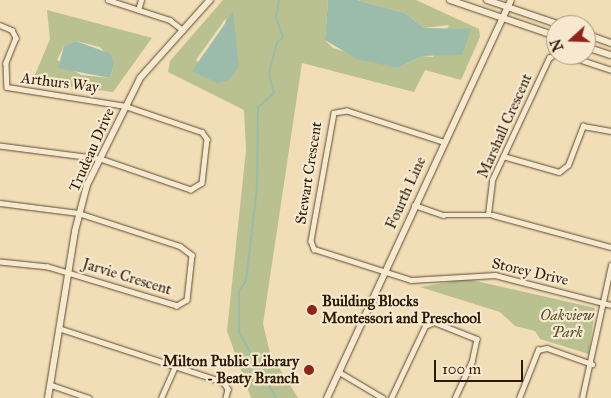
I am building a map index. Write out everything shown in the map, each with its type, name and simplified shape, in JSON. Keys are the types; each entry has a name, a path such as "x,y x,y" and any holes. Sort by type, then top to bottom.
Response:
{"main road":[{"name":"Trudeau Drive","path":"48,398 61,329 78,213 100,159 140,78 210,0"},
{"path":"450,0 546,32"},
{"path":"486,0 546,20"},
{"name":"Fourth Line","path":"327,398 443,142 511,0"},
{"path":"596,37 611,42"},
{"path":"596,50 611,55"}],"street":[{"path":"108,0 138,10 183,30"},
{"path":"138,10 141,0"},
{"name":"Arthurs Way","path":"0,25 12,30 16,38 6,63 7,87 125,106"},
{"name":"Marshall Crescent","path":"488,214 491,184 503,156 550,65"},
{"path":"596,65 611,70"},
{"path":"0,146 100,159 191,190 202,183 205,134 125,106"},
{"name":"Stewart Crescent","path":"384,273 318,252 312,246 330,118 336,111 347,111 443,142"},
{"path":"503,156 560,172 568,165 583,126 611,132"},
{"path":"0,204 78,213"},
{"path":"414,205 443,216 488,214 611,247"},
{"name":"Jarvie Crescent","path":"69,273 177,306 187,300 192,255 188,249 78,213"},
{"path":"0,262 69,273"},
{"path":"582,398 592,364 611,265"},
{"name":"Storey Drive","path":"384,273 424,280 473,273 495,275 611,304"},
{"path":"392,398 422,331 434,322 477,339 472,362 454,398"},
{"path":"61,329 222,382 228,389 226,398"},
{"path":"519,398 538,350 548,348 592,364"},
{"path":"162,398 176,366"},
{"path":"339,372 383,398"},
{"path":"50,385 89,398"}],"green space":[{"path":"223,0 328,0 325,40 333,48 398,68 422,56 433,57 449,25 424,28 405,13 357,0 416,0 479,29 480,37 461,80 425,70 414,92 302,63 263,324 270,353 298,398 251,398 227,331 246,150 244,110 168,72 170,61","holes":["226,18 217,83 196,60"]},
{"path":"47,10 152,38 113,92 32,82 50,39","holes":["76,41 100,47 114,63 110,78 81,75 57,60 64,46"]},
{"name":"Oakview Park","path":"467,279 595,308 589,354 540,339 535,331 515,326 500,312 420,287"}],"shaded area":[{"path":"328,0 357,0 405,13 424,28 471,29 462,55 422,56 398,68 357,59 325,40"},
{"path":"233,12 239,67 229,80 217,83 192,71"},
{"path":"76,41 111,54 114,63 110,78 58,68 64,46"}],"waterway":[{"path":"276,398 239,332 239,291 246,281 257,187 258,107 274,93 269,74 277,43 283,37 276,18 279,0"}],"place":[{"name":"Building Blocks Montessori and Preschool","path":"312,310"},
{"name":"Milton Public Library - Beaty Branch","path":"309,370"}]}
